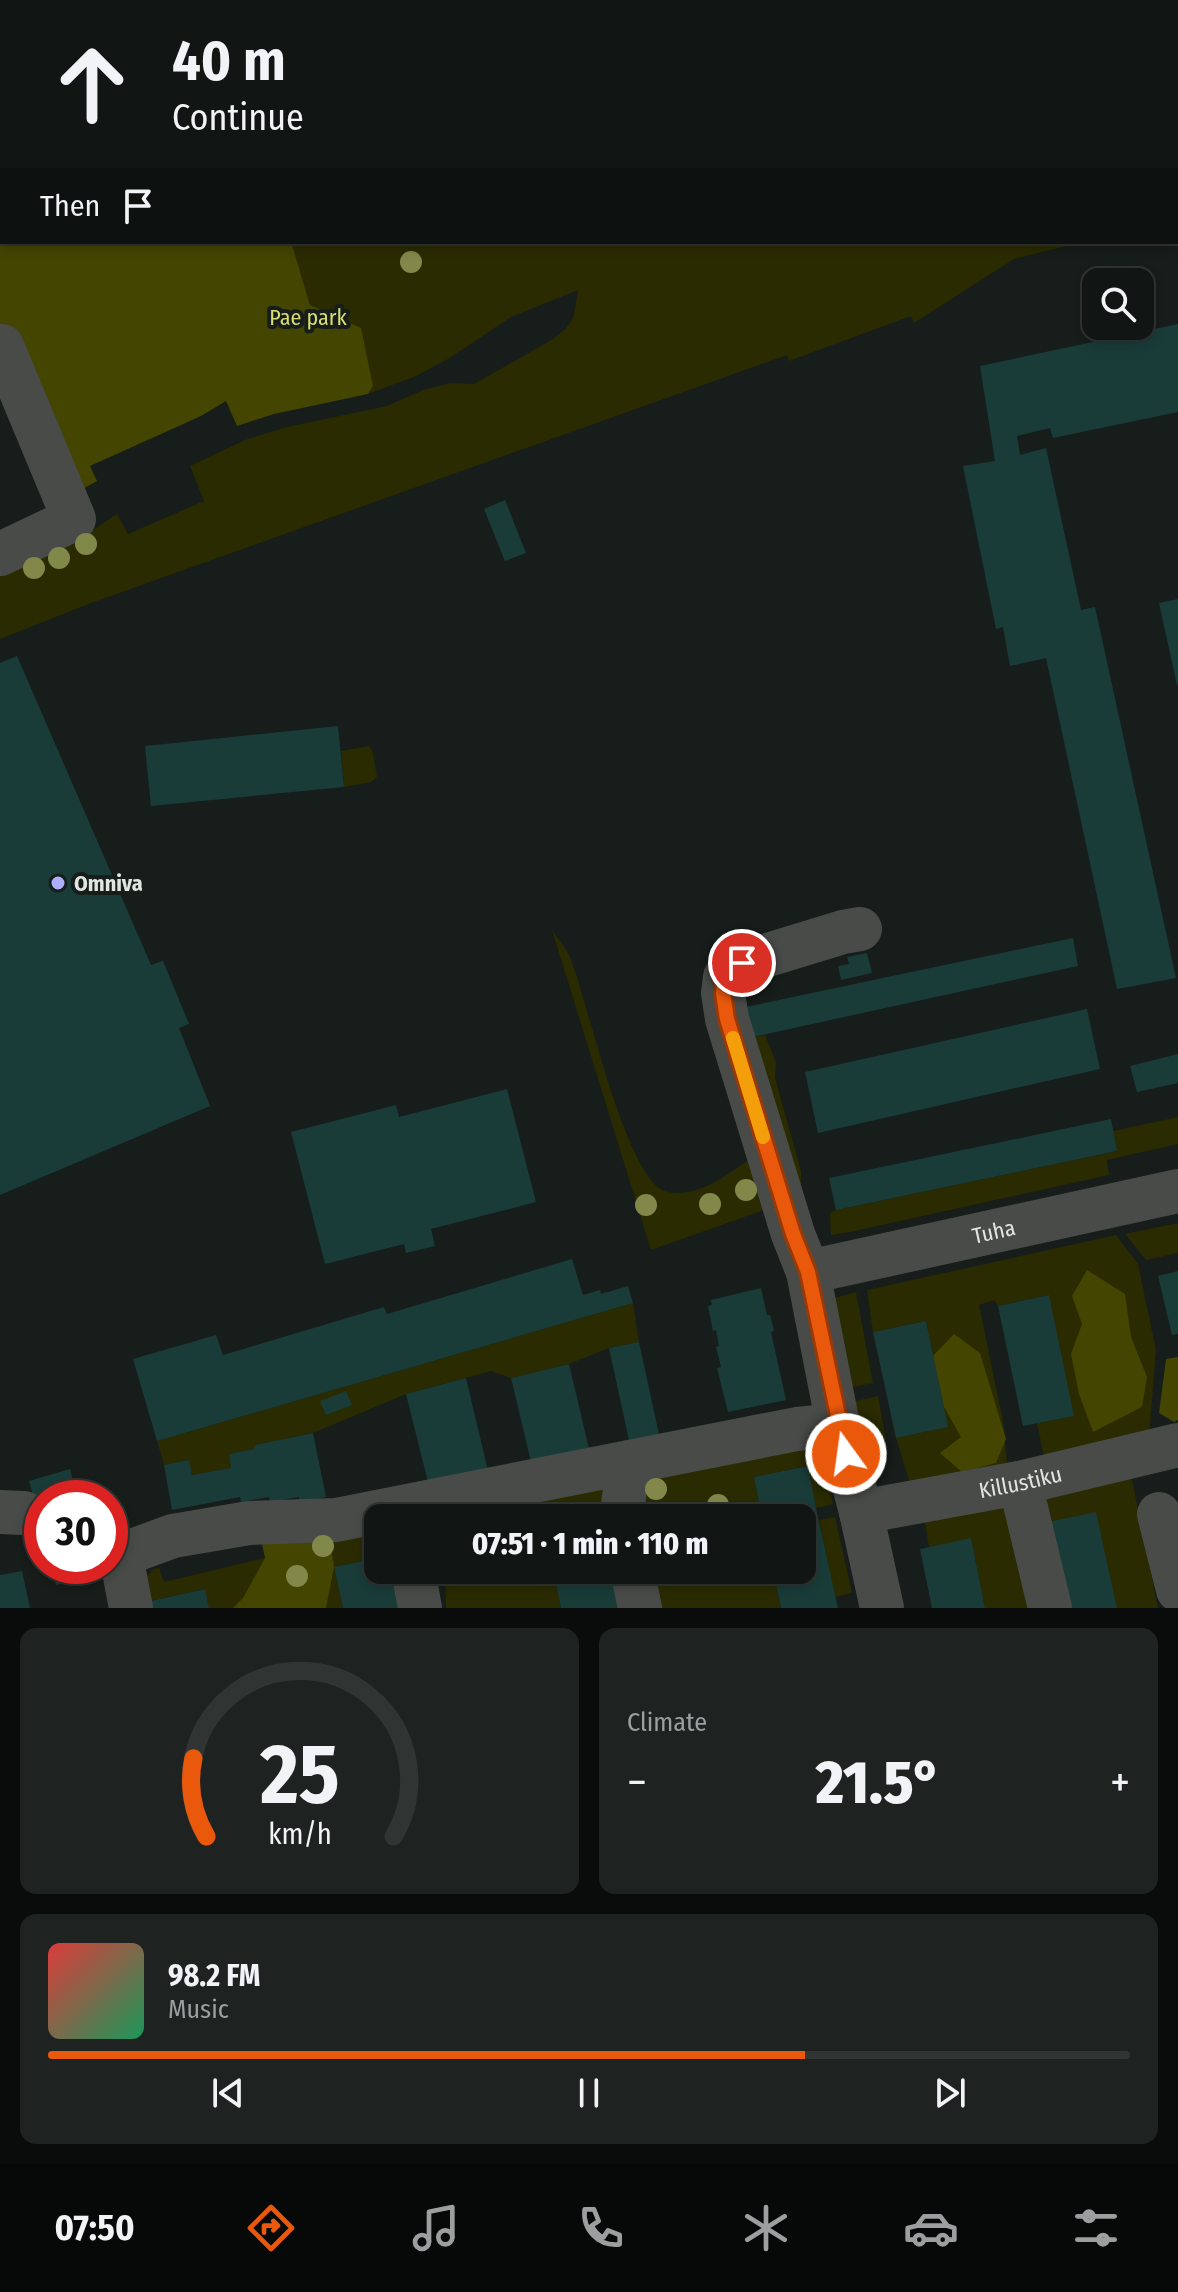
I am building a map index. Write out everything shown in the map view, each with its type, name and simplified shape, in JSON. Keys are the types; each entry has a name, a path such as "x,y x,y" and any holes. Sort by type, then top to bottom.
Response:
{"street":[{"path":"0,554 74,519 2,346"},
{"path":"860,929 742,963 725,977 723,993 727,1019 784,1205 808,1272 838,1425 882,1608"},
{"name":"Tuha","path":"808,1272 1178,1191"},
{"path":"449,1504 629,1462 797,1429 838,1425"},
{"name":"Killustiku","path":"861,1512 1020,1483 1178,1445"},
{"path":"623,1504 629,1462"},
{"path":"1020,1483 1050,1608"},
{"path":"1159,1514 1178,1590"},
{"path":"131,1608 121,1555 173,1536 249,1523 364,1517"},
{"path":"416,1584 420,1608"},
{"path":"635,1584 640,1608"}],"green space":[{"name":"Pae park","path":"0,244 292,244 310,305 361,328 373,386 368,394 274,414 237,426 226,401 201,416 90,466 97,481 79,491 0,334"},
{"name":"Pae park","path":"54,244 1074,244 1014,259 914,323 911,316 789,361 787,355 91,603 0,639 0,570 91,531 117,514 128,534 204,501 190,466 245,440 287,427 387,406 423,390 451,383 474,384 561,333 573,317 578,290 511,317 448,359 416,376 368,394 373,386"},
{"path":"369,746 377,777 371,782 344,787 341,751"},
{"path":"552,930 569,955 623,1124 637,1158 652,1181 668,1192 691,1191 714,1182 755,1155 767,1209 651,1250"},
{"path":"765,1035 776,1062 775,1078 801,1171 801,1187 748,1038"},
{"path":"1178,1117 1178,1144 1107,1160 1109,1175 831,1235 830,1213 836,1210 1117,1151 1113,1131"},
{"path":"1178,1223 1178,1253 1146,1260 1125,1234"},
{"path":"1116,1235 1138,1264 1156,1350 1149,1437 1044,1457 1037,1423 1073,1416 1048,1295 998,1306 994,1300 979,1305 1004,1426 1007,1465 911,1487 896,1438 947,1427 926,1321 873,1332 867,1290"},
{"path":"1087,1270 1125,1294 1131,1337 1147,1377 1142,1407 1093,1432 1079,1394 1071,1354 1082,1324 1072,1296"},
{"path":"856,1292 873,1383 848,1388 831,1299"},
{"path":"633,1303 639,1342 511,1378 491,1371 406,1394 313,1433 255,1445 254,1449 229,1454 231,1468 192,1475 188,1460 164,1465 157,1441"},
{"path":"954,1334 980,1353 1006,1439 996,1463 962,1472 940,1453 961,1437 944,1407 933,1356"},
{"path":"1178,1357 1178,1420 1174,1422 1159,1413 1166,1359"},
{"path":"878,1396 886,1440 861,1445 851,1402"},
{"path":"821,1447 833,1504 816,1508 807,1466 754,1477 759,1504 628,1504 630,1479"},
{"path":"1130,1470 1158,1608 1117,1608 1044,1523 1034,1493"},
{"path":"600,1475 609,1504 509,1504"},
{"path":"1009,1496 1035,1608 985,1608 971,1539 929,1547 924,1516"},
{"path":"835,1517 852,1593 835,1597 819,1520"},
{"path":"364,1528 364,1561 334,1567 343,1608 209,1608 204,1589 146,1602 145,1579 153,1569 159,1568 164,1582 264,1558"},
{"path":"329,1535 334,1567 326,1608 233,1608 243,1598 265,1558 261,1539"},
{"path":"445,1584 556,1584 561,1608 446,1608"},
{"path":"655,1584 776,1584 781,1608 660,1608"}],"building":[{"path":"1178,324 1178,412 1053,438 1050,428 1017,436 1020,455 1046,448 1081,610 1095,607 1176,978 1117,989 1046,658 1010,666 1003,627 996,629 963,466 995,461 980,366 1103,340 1154,340 1154,329"},
{"path":"505,500 526,553 505,561 484,509"},
{"path":"1178,599 1178,685 1177,685 1159,603"},
{"name":"Omniva","path":"17,656 151,965 163,961 189,1024 179,1028 210,1106 0,1195 0,663"},
{"path":"338,726 344,787 151,806 145,746"},
{"path":"1073,938 1078,966 748,1038 741,1008"},
{"path":"867,953 872,973 841,980 838,966 849,964 847,957"},
{"path":"1087,1009 1100,1069 818,1133 805,1072"},
{"path":"1178,1054 1178,1083 1137,1092 1130,1066"},
{"path":"507,1089 536,1202 431,1229 435,1246 406,1253 404,1244 325,1264 291,1132 396,1105 399,1117"},
{"path":"1111,1119 1117,1151 836,1210 829,1178"},
{"path":"572,1259 583,1295 600,1290 601,1294 628,1286 633,1303 157,1441 133,1359 216,1335 223,1355 384,1307 387,1314"},
{"path":"1178,1271 1178,1334 1172,1335 1158,1276"},
{"path":"761,1288 774,1331 771,1332 786,1400 728,1412 717,1368 721,1367 716,1330 713,1331 708,1306 712,1305 711,1300"},
{"path":"1049,1295 1074,1416 1023,1426 998,1306"},
{"path":"926,1321 948,1427 896,1438 873,1332"},
{"path":"639,1342 660,1439 630,1445 609,1348"},
{"path":"569,1364 590,1453 532,1466 511,1378"},
{"path":"466,1378 489,1475 430,1490 406,1394"},
{"path":"346,1391 352,1405 326,1415 320,1401"},
{"path":"313,1433 326,1497 300,1502 299,1497 270,1502 269,1497 241,1502 240,1497 172,1510 164,1465 189,1460 192,1475 231,1468 229,1454 254,1449 255,1445"},
{"path":"808,1466 815,1504 759,1504 754,1477"},
{"path":"70,1469 73,1480 32,1480"},
{"path":"816,1508 838,1608 781,1608 776,1584 816,1584"},
{"path":"1096,1512 1117,1608 1063,1608 1044,1523"},
{"path":"971,1538 985,1608 932,1608 920,1549"},
{"path":"364,1561 364,1584 394,1584 399,1608 343,1608 334,1567"},
{"path":"22,1571 30,1608 0,1608 0,1575"},
{"path":"556,1584 613,1584 618,1608 561,1608"},
{"path":"205,1589 209,1608 147,1608 146,1602"}],"slow traffic":[{"path":"733,1038 763,1137"}],"place":[{"name":"Omniva","path":"58,883"}],"route":[{"path":"742,963 725,977 723,993 727,1019 793,1234 808,1272 846,1454"}]}
